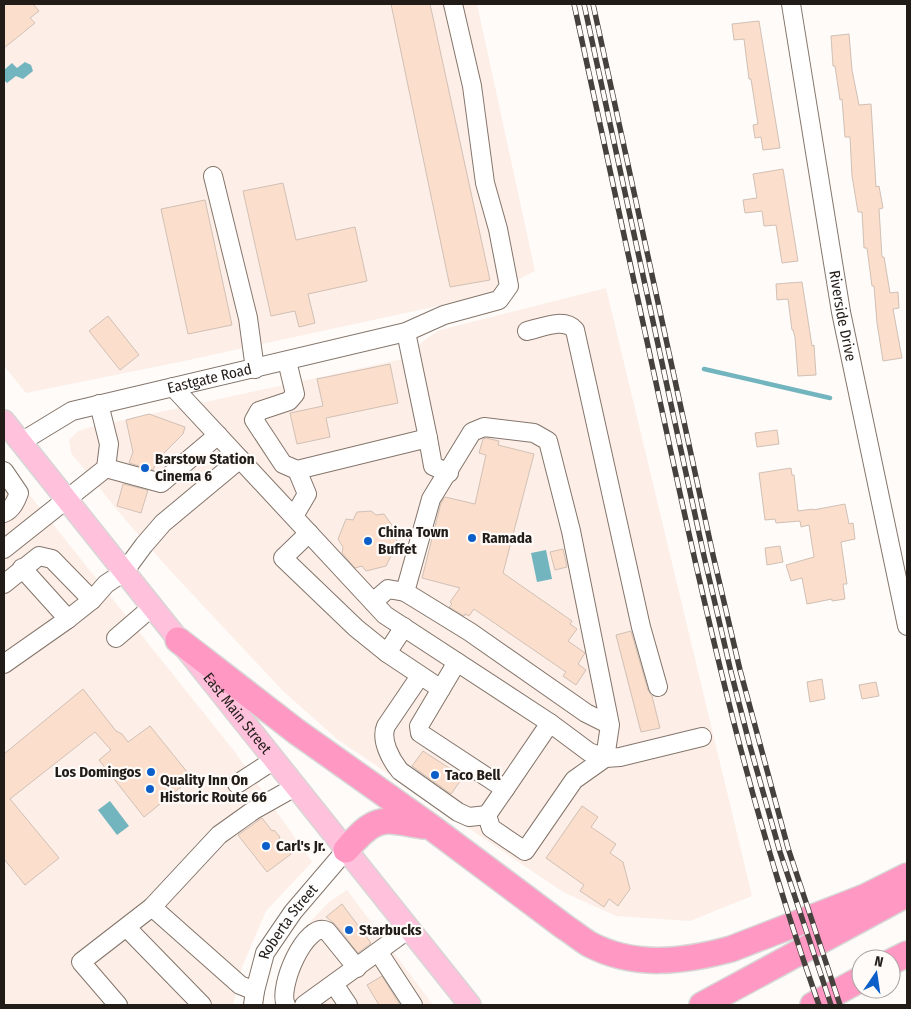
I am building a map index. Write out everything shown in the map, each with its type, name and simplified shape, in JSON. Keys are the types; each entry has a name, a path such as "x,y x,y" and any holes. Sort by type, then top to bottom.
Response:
{"highway":[{"path":"178,640 297,732 588,943 610,952 633,959 658,961 683,960 731,948 865,897 907,876"},
{"path":"346,850 360,833 380,821 392,820 431,828"},
{"path":"702,1005 907,894"},
{"path":"813,1005 851,984"}],"main road":[{"name":"East Main Street","path":"4,421 470,1005"}],"street":[{"name":"Eastgate Road","path":"21,442 72,411 406,332 444,315 499,300 510,286 498,229 485,183 472,86 453,4"},
{"name":"Riverside Drive","path":"791,4 841,312 907,626"},
{"path":"213,176 248,318 255,369"},
{"path":"527,331 558,323 571,325 575,330 642,627 658,687"},
{"path":"406,332 433,466 449,472"},
{"path":"287,361 295,394 289,401 259,411 254,420 283,464 296,470 428,438"},
{"path":"173,387 385,615 550,724 589,752 605,758 620,757 702,737"},
{"path":"4,549 106,468 109,444 99,404"},
{"path":"405,592 431,499 472,432 484,427 534,433 548,442 571,531 610,725 605,758 574,780 525,851 491,828 487,815"},
{"path":"106,468 161,483 218,435"},
{"path":"4,664 92,600 112,591 129,578 144,544 163,523 240,459"},
{"path":"294,516 307,494 296,470"},
{"path":"4,472 19,493 16,501 4,513"},
{"path":"4,488 8,494 4,502"},
{"path":"309,533 283,558 356,628 387,653 441,689"},
{"path":"4,584 22,568 40,556 52,559 92,600"},
{"path":"22,568 68,619"},
{"path":"373,602 388,589 405,592 470,632 586,713 610,725"},
{"path":"116,638 152,607"},
{"path":"387,653 404,627"},
{"path":"457,662 419,726 420,733 505,789"},
{"path":"420,676 386,726 384,738 394,764 400,771 458,812 469,817 487,815 550,724"},
{"path":"237,784 274,760"},
{"path":"118,1005 81,962 152,907 219,835 254,810 295,787"},
{"name":"Roberta Street","path":"254,998 266,953 293,912 346,850"},
{"path":"152,907 254,998"},
{"path":"127,928 202,1005"},
{"path":"286,1005 284,991 288,974 308,936 317,930 322,929 326,931 357,968"},
{"path":"304,1005 409,929"},
{"path":"378,953 413,1005"},
{"path":"334,984 348,1005"}],"shaded area":[{"path":"4,4 477,4 535,271 488,295 26,393 4,366"},
{"path":"606,288 752,896 690,921 616,916 563,892 337,739 282,690 167,567 122,516 71,453 69,440 77,432 87,428 403,359 427,338 440,330"},
{"path":"4,463 235,752 312,862 266,911 242,967 233,1005 4,1005"},
{"path":"347,890 433,1005 277,1005 291,955 308,924 329,902"}],"water":[{"path":"25,62 31,65 33,71 23,79 16,76 7,83 4,80 4,70 12,63 17,68"},
{"path":"546,550 552,579 537,582 531,553"},
{"path":"110,801 129,826 117,835 98,810"}],"building":[{"path":"4,4 33,4 39,11 30,18 35,23 4,48"},
{"path":"391,4 430,4 490,280 450,287"},
{"path":"759,21 780,148 763,150 761,137 755,138 753,125 758,124 751,79 749,79 744,39 734,40 732,24"},
{"path":"849,34 852,70 859,105 871,104 876,187 879,186 883,208 879,209 882,257 884,257 890,293 898,292 899,308 893,309 902,358 883,361 874,286 872,286 867,248 864,248 862,212 858,212 852,176 850,137 845,137 842,99 840,100 835,66 833,66 831,36"},
{"path":"783,169 798,261 782,263 776,225 764,226 762,211 745,213 743,200 757,198 753,174"},
{"path":"283,183 296,240 355,227 367,281 308,294 315,323 299,327 295,311 271,316 243,191"},
{"path":"205,200 232,325 188,334 161,209"},
{"path":"802,282 812,346 814,345 816,375 798,376 795,337 792,330 788,299 777,300 776,284"},
{"path":"108,316 139,355 120,370 89,331"},
{"path":"390,364 398,403 326,418 330,437 297,444 290,413 323,406 317,379"},
{"path":"149,414 185,427 183,434 157,460 153,470 129,463 133,452 126,420"},
{"path":"777,430 779,444 757,447 755,433"},
{"name":"Ramada","path":"483,439 499,441 498,445 534,454 503,573 572,621 570,624 577,629 568,641 585,653 578,664 586,670 576,685 563,676 566,672 474,609 469,616 465,614 464,616 449,607 452,604 450,602 460,588 422,578 441,503 445,497 475,504 486,455 479,453"},
{"path":"791,468 792,475 794,475 798,511 845,504 849,524 853,523 855,539 841,542 847,584 843,584 845,599 832,601 832,599 807,604 802,578 791,581 786,565 814,557 809,525 801,527 800,521 776,523 775,519 765,520 759,473"},
{"path":"123,484 148,490 141,513 117,506"},
{"name":"China Town Buffet","path":"371,511 376,515 384,514 396,531 394,537 398,542 386,566 366,571 362,566 355,568 342,553 343,547 338,539 346,519 353,520 357,512"},
{"path":"780,546 783,562 767,565 765,548"},
{"path":"563,549 567,567 555,570 550,552"},
{"path":"631,631 648,690 652,696 660,728 641,732 616,635"},
{"path":"822,679 825,699 810,702 807,682"},
{"path":"876,682 879,696 862,699 859,685"},
{"name":"Quality Inn On Historic Route 66","path":"83,689 116,731 122,734 128,742 150,726 192,778 144,817 99,760 111,750 95,732 10,799 59,858 25,885 4,859 4,754"},
{"name":"Taco Bell","path":"423,751 463,777 451,794 412,766"},
{"path":"582,806 598,817 591,827 616,844 610,853 623,862 630,889 618,906 609,899 604,907 580,891 584,885 546,858"},
{"name":"Carl's Jr.","path":"262,818 272,831 274,830 280,837 279,839 291,854 267,872 238,835"},
{"name":"Starbucks","path":"342,904 371,943 358,953 335,924 326,917"},
{"path":"382,976 400,1005 379,1005 367,985"}],"waterway":[{"path":"704,369 830,398"}],"railway":[{"path":"574,4 715,647 752,792 795,934 819,1005"},
{"path":"584,4 731,672 780,852 831,1005"},
{"path":"593,4 713,555 740,670 788,848 840,1005"}],"place":[{"name":"Barstow Station Cinema 6","path":"145,468"},
{"name":"Ramada","path":"472,538"},
{"name":"China Town Buffet","path":"368,541"},
{"name":"Los Domingos","path":"151,772"},
{"name":"Taco Bell","path":"435,775"},
{"name":"Quality Inn On Historic Route 66","path":"150,789"},
{"name":"Carl's Jr.","path":"266,846"},
{"name":"Starbucks","path":"349,930"}]}
